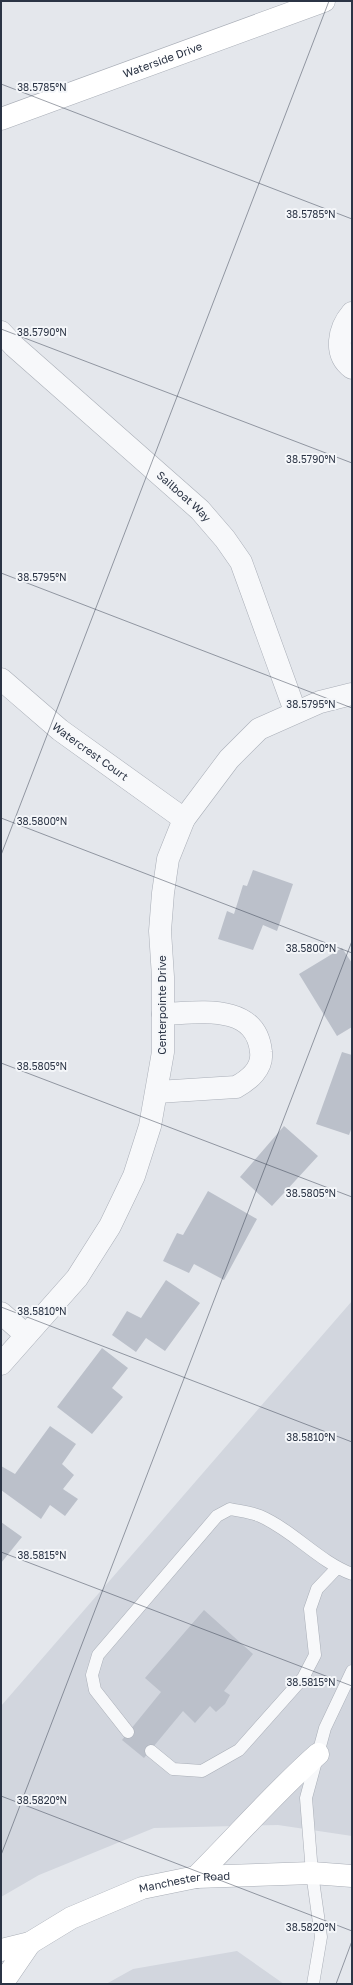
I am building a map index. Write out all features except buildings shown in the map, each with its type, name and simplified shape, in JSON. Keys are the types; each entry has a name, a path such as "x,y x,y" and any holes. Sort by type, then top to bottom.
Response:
{"street":[{"name":"Waterside Drive","path":"1,119 324,1"},
{"path":"352,313 343,325 339,339 341,353 352,368"},
{"name":"Sailboat Way","path":"1,332 19,351 200,510 225,538 241,562 295,711"},
{"name":"Watercrest Court","path":"1,679 60,730 184,819"},
{"name":"Centerpointe Drive","path":"1,1364 77,1278 110,1226 134,1176 150,1126 163,1052 160,931 163,893 168,859 184,819 229,759 259,729 295,711 320,702 352,694"},
{"path":"157,1092 236,1087 247,1081 256,1071 261,1055 260,1043 255,1031 246,1021 234,1016 212,1012 163,1014"},
{"path":"1,1313 26,1335"},
{"path":"196,1877 252,1820 284,1784 318,1754"},
{"name":"Manchester Road","path":"1,1950 30,1943 71,1918 142,1888 196,1877 312,1873 352,1876"},
{"name":"Manchester Road","path":"2,1984 30,1943"}],"lane":[{"path":"128,1732 95,1690 92,1675 98,1655 218,1516 230,1509 259,1515 285,1530 337,1568 352,1574"},
{"path":"151,1751 173,1769 202,1771 239,1750 303,1678 315,1654 310,1609 318,1589 337,1568"},
{"path":"313,1984 321,1937 312,1873 306,1798 325,1728 352,1671"}],"shaded area":[{"path":"352,1301 352,1836 278,1825 154,1828 39,1875 1,1897 1,1706"},
{"path":"237,1951 284,1984 106,1984 133,1969"}]}
